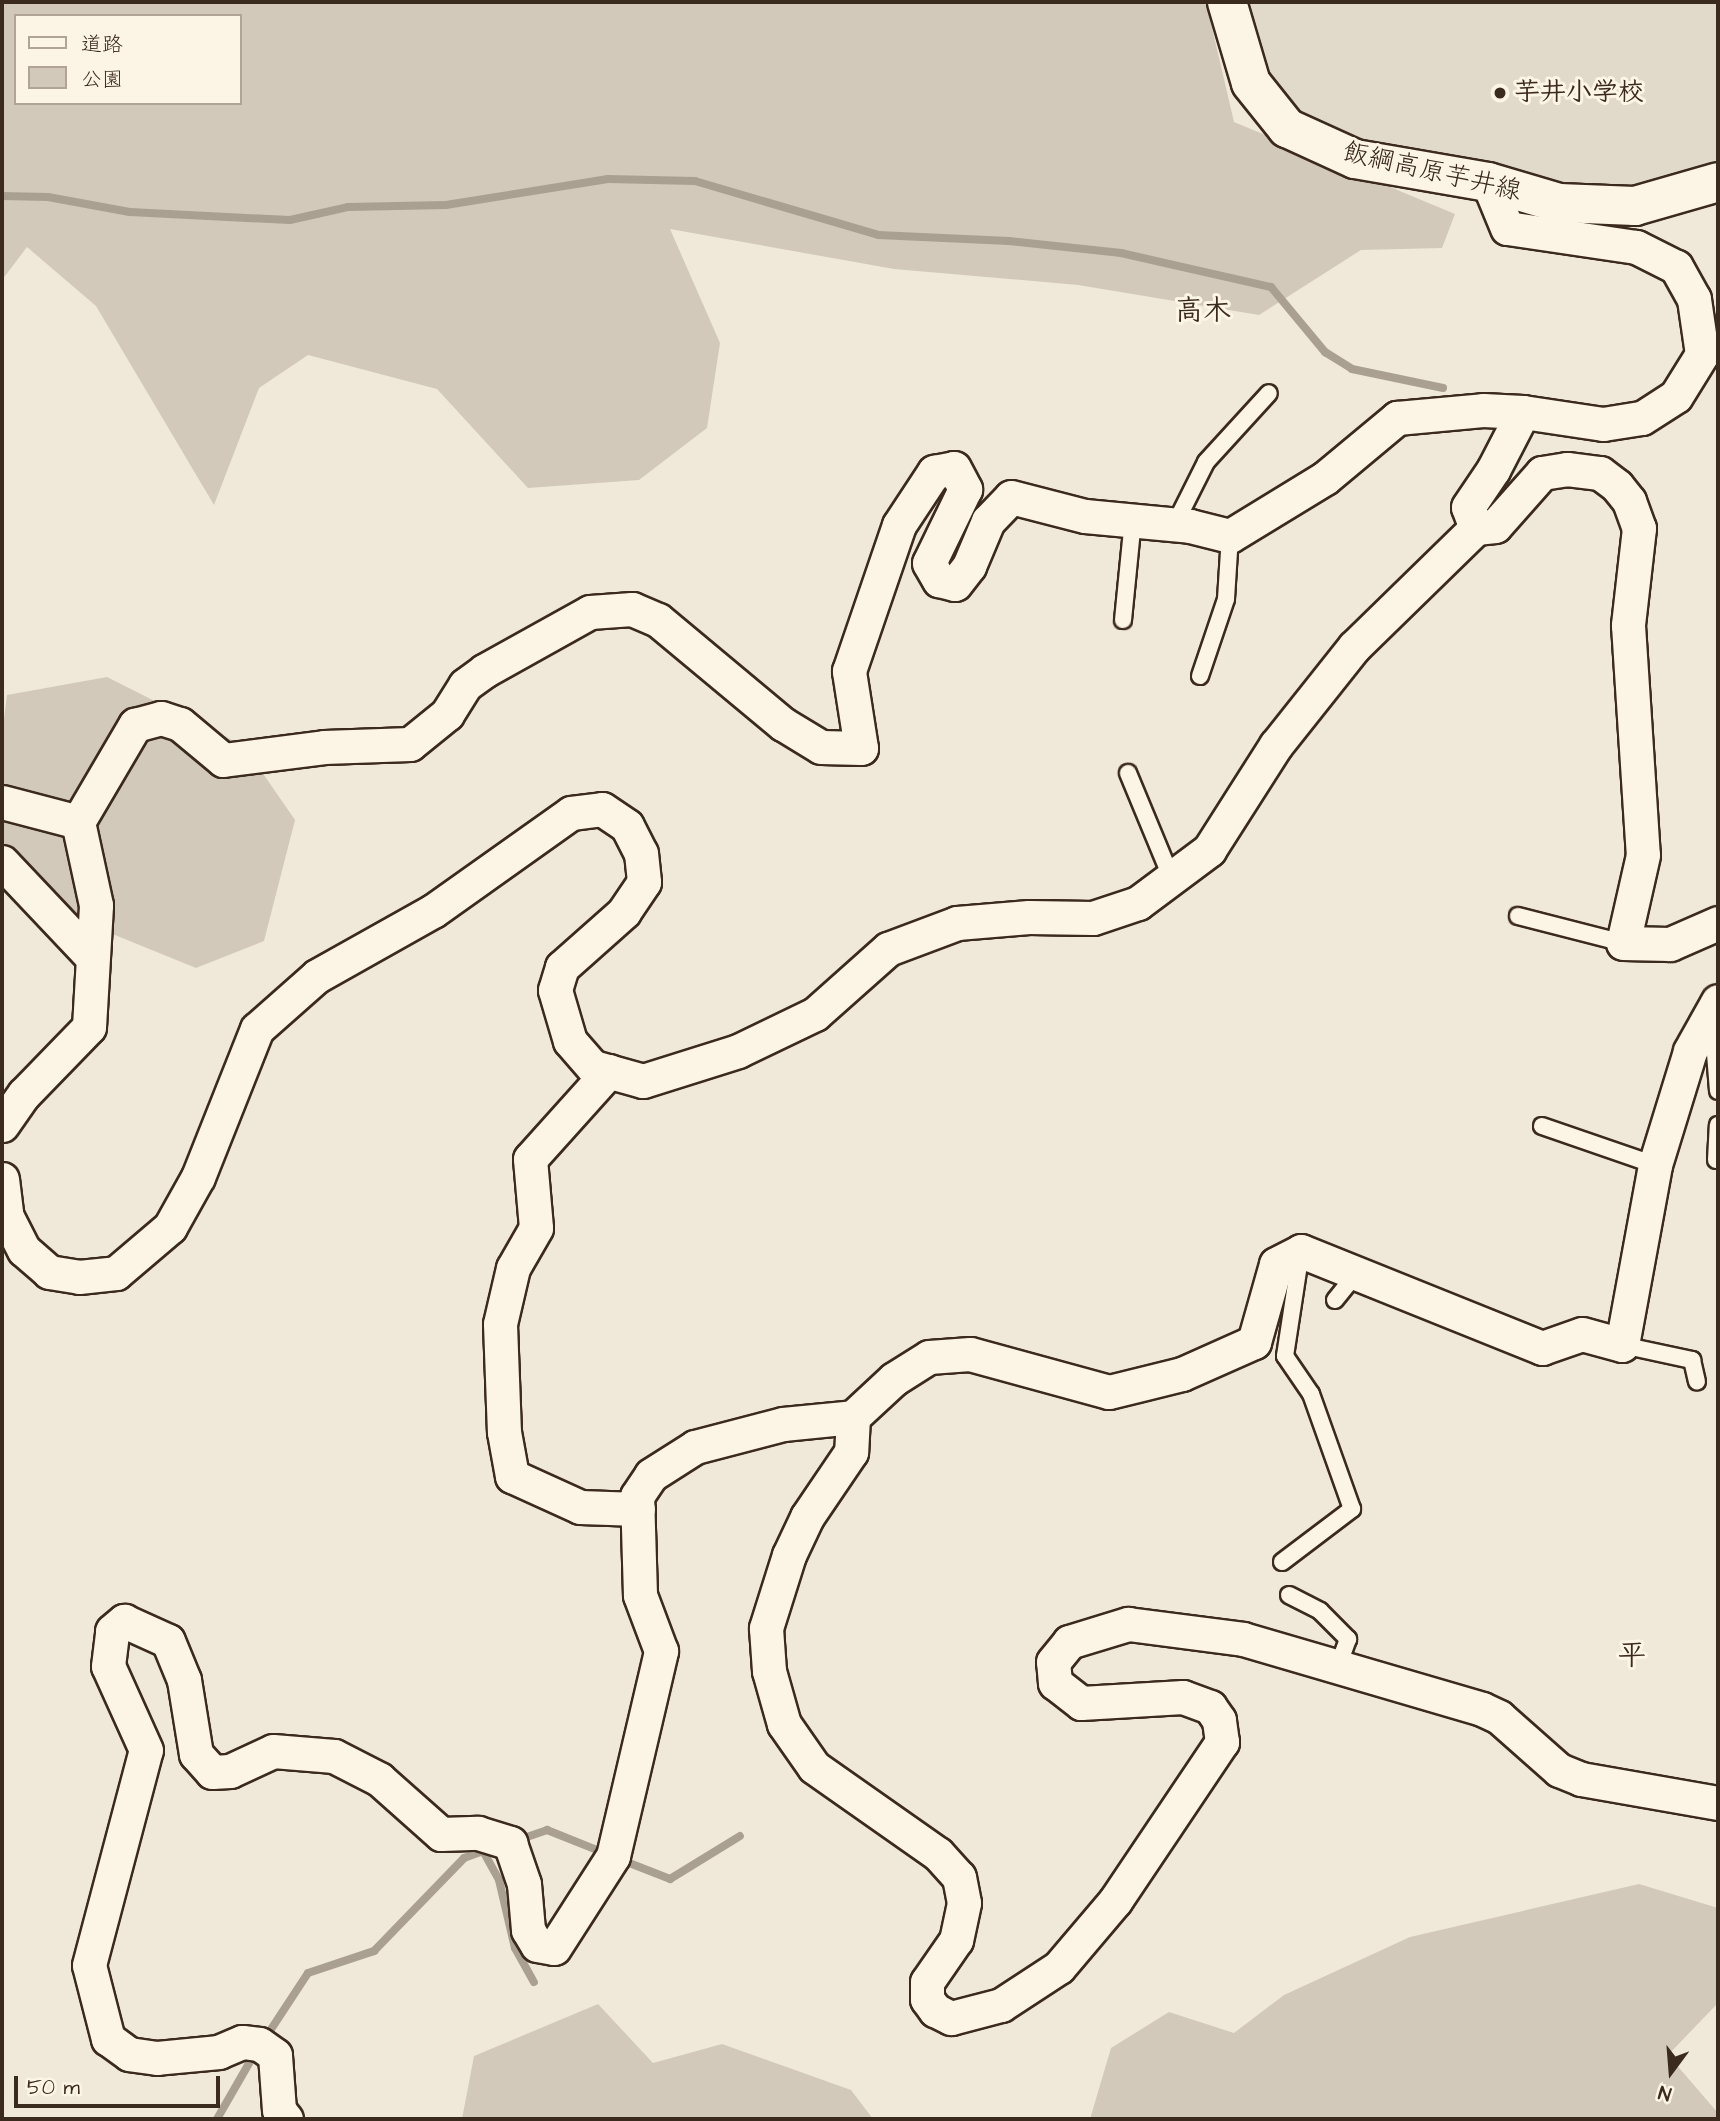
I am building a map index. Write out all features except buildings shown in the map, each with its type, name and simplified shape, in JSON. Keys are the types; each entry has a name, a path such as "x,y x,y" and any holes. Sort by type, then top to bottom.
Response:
{"main road":[{"name":"飯綱高原芋井線","path":"1227,2 1251,82 1287,128 1355,159 1488,182 1559,203 1635,206 1718,182"}],"street":[{"path":"2,1125 24,1094 89,1027 96,905 78,822 135,724 161,718 180,724 223,760 324,747 410,744 447,714 465,685 590,612 632,609 658,620 783,724 821,747 861,748 849,671 899,525 934,472 954,468 965,489 929,563 939,580 955,584 969,566 988,521 1011,497 1053,510 1175,524 1230,536 1325,478 1397,418 1483,410 1522,412 1603,424 1642,418 1676,396 1702,354 1700,325 1694,299 1676,267 1636,247 1507,228 1488,182"},
{"path":"1476,528 1468,507 1493,470 1522,412"},
{"path":"2,1178 7,1217 24,1251 49,1272 79,1277 116,1273 170,1227 198,1177 257,1029 317,976 433,911 571,813 602,809 627,826 641,853 644,882 624,912 562,967 555,990 570,1041 593,1067 643,1081 738,1051 815,1014 888,949 957,923 1029,917 1093,918 1139,902 1209,850 1276,745 1354,648 1476,528 1495,526 1542,473 1567,469 1600,472 1629,501 1639,528 1628,625 1643,855 1623,943 1670,944 1718,923"},
{"path":"2,802 78,822"},
{"path":"2,862 91,956"},
{"path":"286,2119 279,2110 275,2055 259,2044 242,2042 219,2052 157,2058 129,2054 108,2039 89,1965 146,1750 108,1666 112,1631 124,1621 168,1641 184,1680 196,1754 212,1772 230,1771 273,1751 334,1756 379,1779 441,1834 478,1833 510,1843 524,1884 527,1930 537,1945 554,1948 613,1856 661,1651 640,1595 637,1496 651,1475 695,1447 783,1424 853,1417 894,1379 929,1357 970,1354 1109,1392 1182,1374 1254,1342 1276,1264 1301,1251 1370,1276 1542,1348 1582,1334 1622,1345 1656,1165 1690,1051 1718,1001"},
{"path":"610,1072 530,1159 536,1228 513,1268 500,1324 505,1432 512,1476 580,1507 638,1509"},
{"path":"853,1417 851,1452 807,1517 789,1555 766,1628 769,1671 784,1724 814,1767 938,1854 959,1877 964,1903 956,1940 927,1982 927,1998 935,2010 951,2018 984,2012 1059,1967 1115,1901 1222,1742 1219,1720 1210,1707 1183,1697 1081,1703 1066,1696 1055,1684 1054,1662 1069,1642 1128,1624 1243,1639 1482,1709 1499,1717 1559,1770 1581,1779 1718,1803"}],"lane":[{"path":"1175,524 1206,462 1269,393"},
{"path":"1123,620 1133,520"},
{"path":"1200,676 1226,599 1230,536"},
{"path":"1128,773 1172,879"},
{"path":"1518,916 1623,943"},
{"path":"1701,1031 1714,1041 1718,1091"},
{"path":"1716,1160 1718,1125"},
{"path":"1542,1126 1656,1165"},
{"path":"1282,1562 1352,1509 1311,1394 1285,1356 1301,1251"},
{"path":"1335,1300 1352,1279 1370,1276"},
{"path":"1622,1345 1692,1360 1697,1381"},
{"path":"1289,1595 1320,1611 1348,1639 1338,1667"}],"shaded area":[{"name":"芋井小学校","path":"1249,2 1718,2 1718,165 1618,192 1578,194 1410,159 1296,117 1265,69"}],"green space":[{"path":"2,2 1206,2 1234,122 1455,214 1442,248 1361,250 1259,315 1078,285 894,269 670,229 720,343 707,428 639,480 528,488 437,389 308,355 259,388 214,505 96,306 27,247 2,280"},
{"path":"107,677 244,746 295,820 264,941 196,968 24,898 2,853 2,736 7,695"},
{"path":"1639,1884 1718,1908 1718,2003 1668,2055 1718,2113 1718,2119 1090,2119 1111,2048 1169,2012 1234,2033 1284,1995 1410,1937"},
{"path":"598,2004 653,2063 722,2044 851,2090 873,2119 462,2119 474,2056"}],"waterway":[{"path":"2,196 48,197 130,212 290,220 348,207 446,205 608,179 695,181 878,235 1009,241 1121,253 1271,287 1325,352 1352,369 1443,388"},
{"path":"518,1840 547,1830 607,1854"},
{"path":"619,1859 670,1879 740,1836"},
{"path":"264,2040 308,1973 374,1951 464,1858 492,1848"},
{"path":"483,1851 499,1880 515,1948 534,1982"},
{"path":"217,2119 255,2053"}],"place":[{"name":"芋井小学校","path":"1500,93"}],"district":[{"name":"高木","path":"1203,311"},
{"name":"平","path":"1632,1656"}]}
